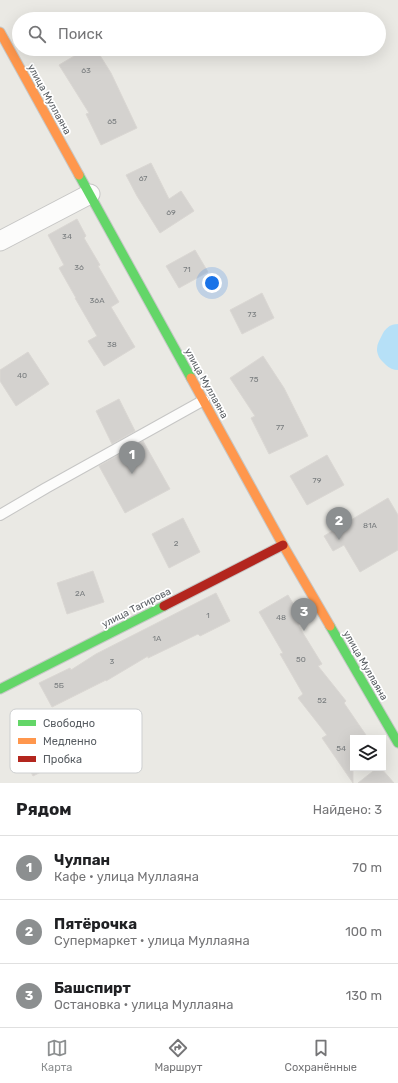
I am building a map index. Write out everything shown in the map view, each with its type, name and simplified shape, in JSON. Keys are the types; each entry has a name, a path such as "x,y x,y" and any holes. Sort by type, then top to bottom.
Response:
{"main road":[{"name":"улица Муллаяна","path":"0,32 12,54"},
{"name":"улица Муллаяна","path":"13,56 283,545 398,743"},
{"name":"улица Тагирова","path":"0,689 283,545"}],"street":[{"path":"0,241 90,194"}],"lane":[{"path":"0,515 204,400"}],"building":[{"path":"74,56 100,56 111,73 137,128 101,145 86,114 89,113 59,65"},
{"path":"151,163 169,199 181,191 194,211 160,233 126,175"},
{"path":"77,219 86,236 84,238 100,265 98,266 119,302 111,307 135,347 104,366 88,341 97,336 59,268 64,265 48,235"},
{"path":"195,250 208,272 179,288 166,266"},
{"path":"262,293 274,318 242,334 230,310"},
{"path":"28,352 49,384 16,406 0,381 0,370"},
{"path":"263,356 284,388 308,436 269,454 251,418 255,416 230,378"},
{"path":"119,399 135,431 112,444 96,411"},
{"path":"143,441 170,489 125,513 99,466"},
{"path":"327,455 344,485 307,505 290,476"},
{"path":"388,498 398,515 398,550 360,572 344,545 333,551 324,536"},
{"path":"183,518 200,552 169,568 152,534"},
{"path":"93,571 104,602 67,614 57,583"},
{"path":"216,593 230,621 200,636 198,634 148,658 148,656 106,681 52,707 39,683 70,668 71,670 96,654"},
{"path":"288,595 297,610 295,612 301,623 298,625 322,664 318,666 346,701 344,703 366,735 350,735 350,771 353,771 353,783 322,738 327,735 298,698 303,694 280,654 283,653 259,612"},
{"path":"373,771 384,771 394,783 358,783"},
{"path":"31,773 39,773 33,776"}],"waterway":[{"path":"398,341 394,349 398,353"}],"traffic: fast":[{"path":"79,175 191,378"},
{"path":"0,689 164,606"},
{"path":"330,626 398,743"}],"traffic: slow":[{"path":"0,32 12,54"},
{"path":"13,56 79,175"},
{"path":"191,378 283,545 330,626"}],"traffic: jam":[{"path":"164,606 283,545"}],"place":[{"name":"Чулпан","path":"132,474"},
{"name":"Пятёрочка","path":"339,540"},
{"name":"Башспирт","path":"304,631"}]}
